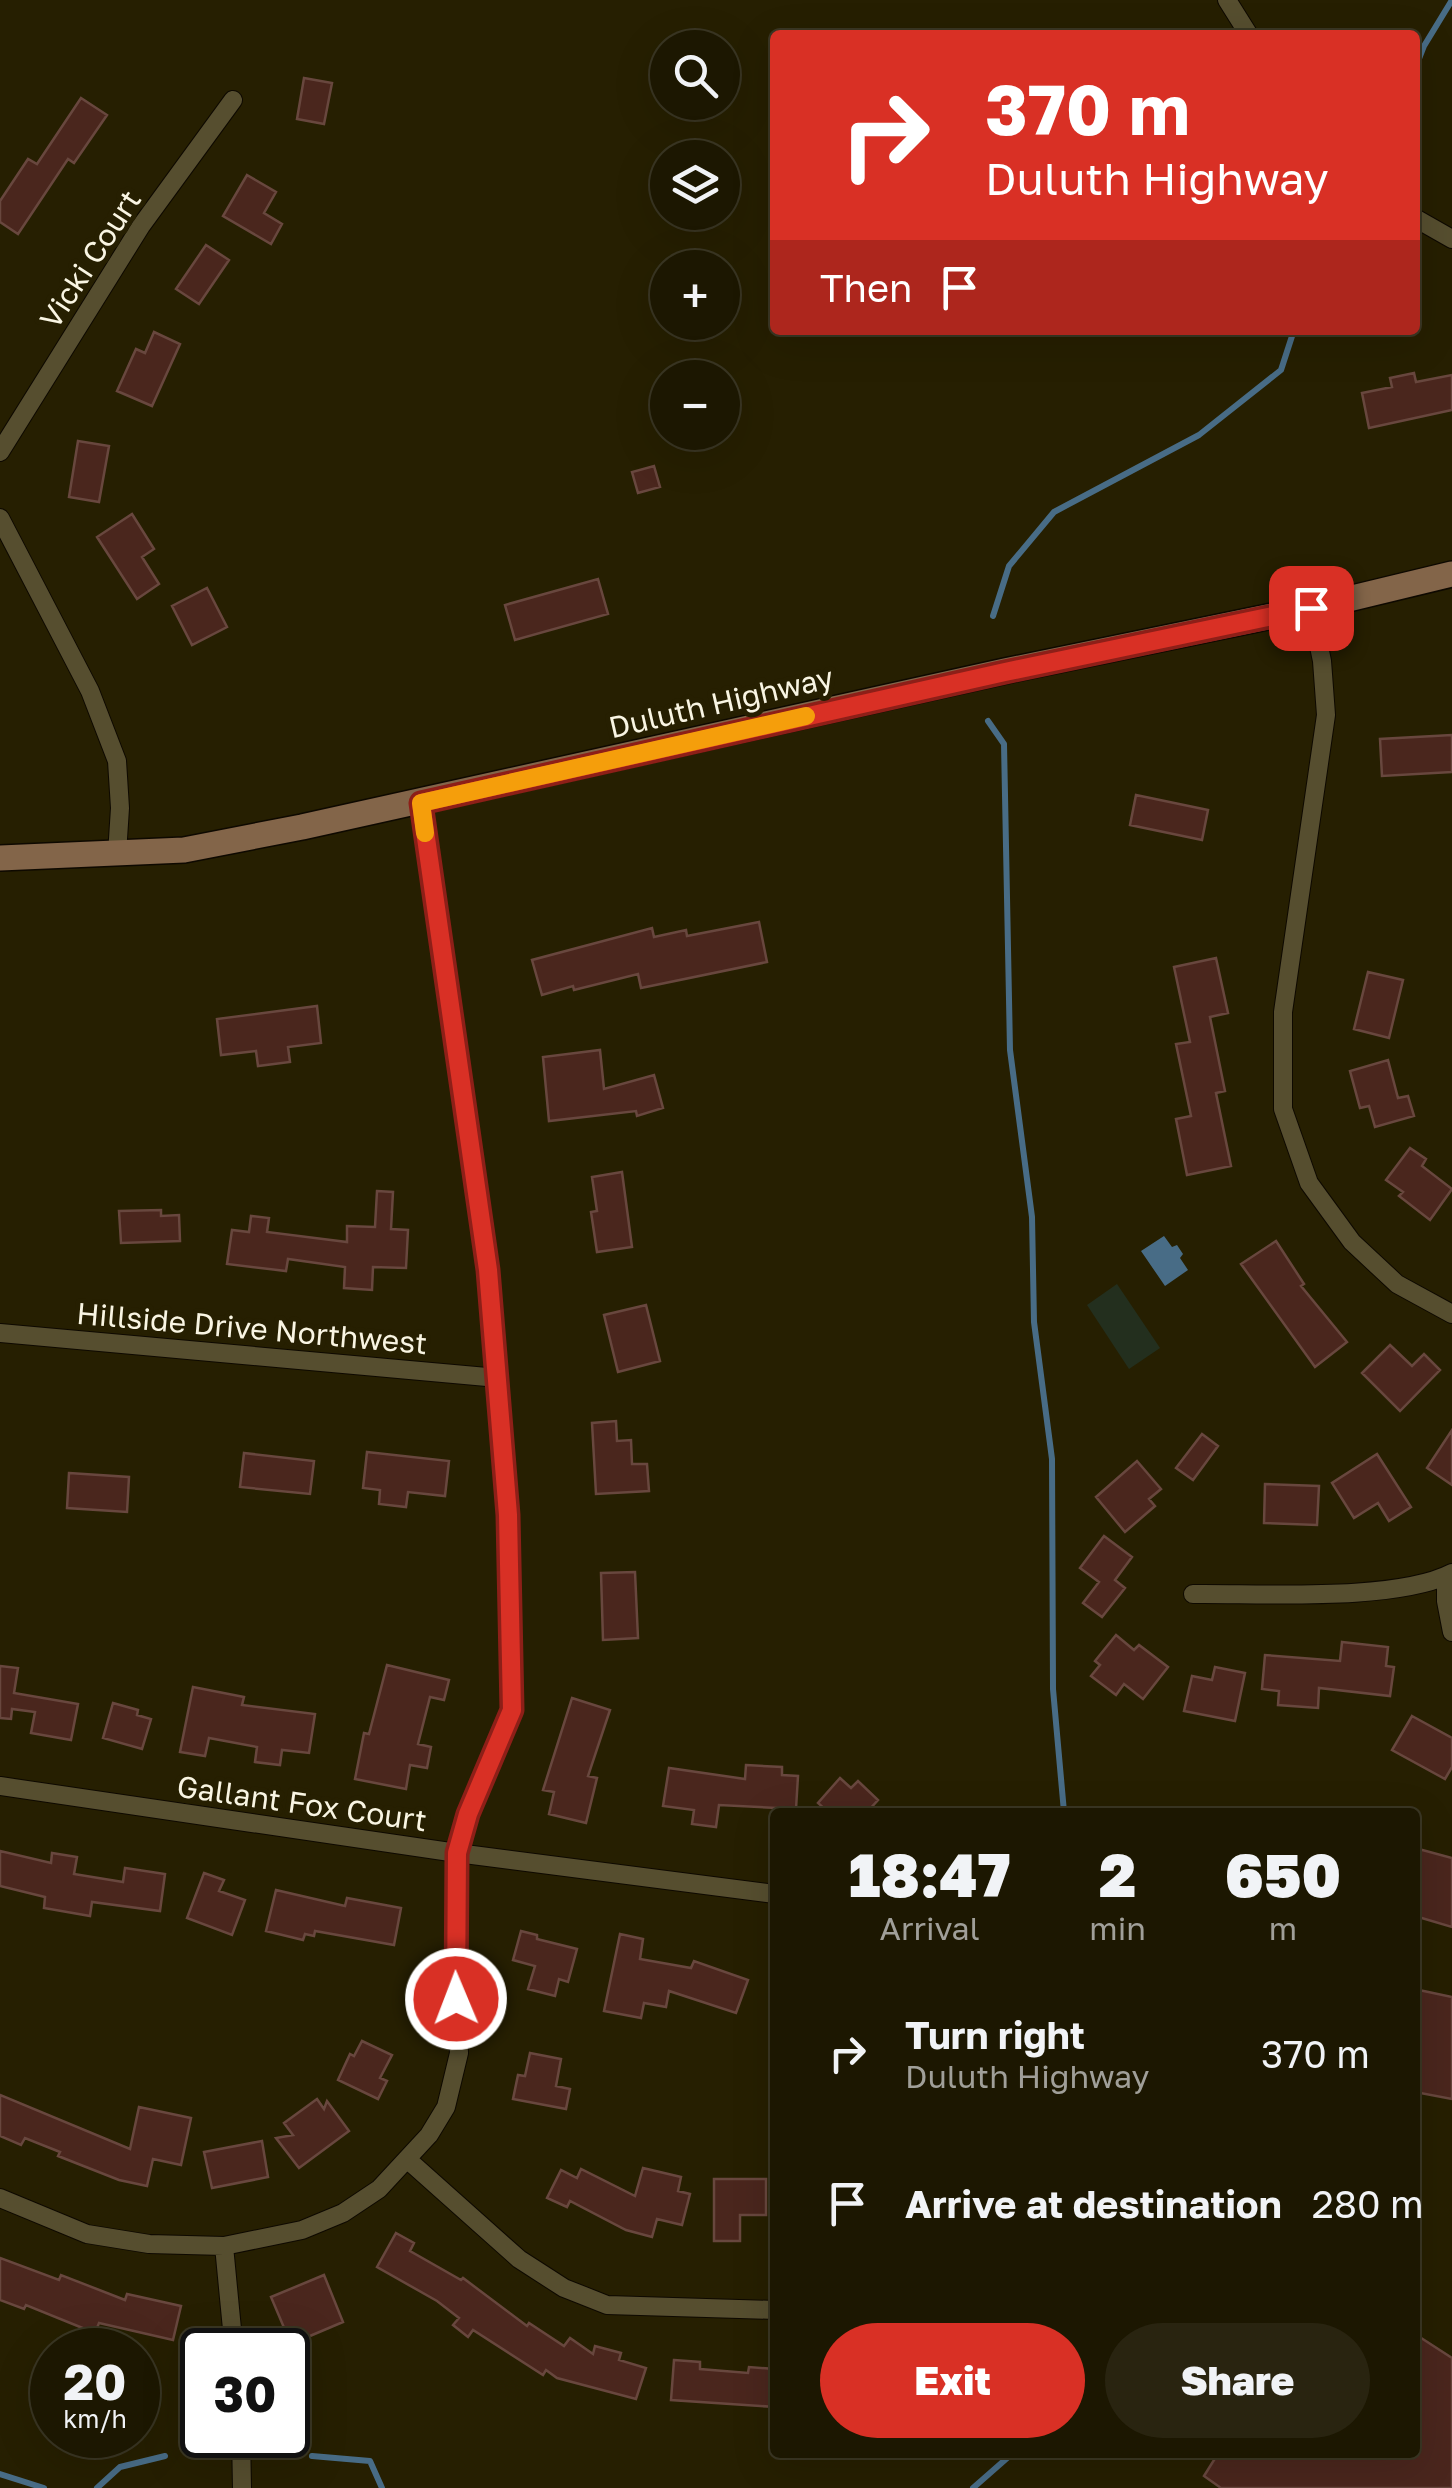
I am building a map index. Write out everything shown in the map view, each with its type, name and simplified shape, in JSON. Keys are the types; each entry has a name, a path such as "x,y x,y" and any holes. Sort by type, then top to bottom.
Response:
{"main road":[{"name":"Duluth Highway","path":"0,858 184,850 421,803 1452,574"}],"street":[{"path":"1236,5 1247,30"},
{"name":"Vicki Court","path":"0,452 141,226 233,100"},
{"path":"1420,221 1452,239"},
{"path":"0,518 90,691 116,762 120,808 117,854"},
{"path":"1311,608 1322,661 1326,715 1284,1012 1283,1109 1309,1183 1352,1242 1396,1284 1452,1314"},
{"path":"0,2198 87,2234 149,2244 224,2246 302,2230 343,2213 379,2189 408,2160 446,2107 459,2053 454,1972 457,1853 468,1814 512,1710 508,1515 488,1270 421,803"},
{"name":"Hillside Drive Northwest","path":"0,1333 498,1378"},
{"path":"1192,1594 1360,1592 1415,1584 1449,1574 1446,1601 1452,1632"},
{"name":"Gallant Fox Court","path":"0,1786 457,1853 770,1893"},
{"path":"408,2160 519,2258 564,2288 607,2306 770,2310"},
{"path":"224,2246 232,2328"},
{"path":"241,2458 242,2488"}],"green space":[{"path":"1117,1284 1160,1348 1129,1369 1087,1305"}],"water":[{"path":"1164,1236 1172,1247 1177,1245 1188,1270 1165,1286 1141,1251"}],"building":[{"path":"304,78 332,83 324,124 297,119"},
{"path":"81,98 107,115 74,163 68,159 18,234 0,222 0,201 28,159 37,164"},
{"path":"247,175 276,192 264,213 282,224 271,244 223,216"},
{"path":"206,245 229,260 199,304 176,289"},
{"path":"154,332 180,344 152,406 117,391 136,349 145,353"},
{"path":"1414,373 1416,382 1452,375 1452,410 1369,428 1362,393 1392,387 1390,378"},
{"path":"78,441 109,446 99,502 69,497"},
{"path":"654,466 660,487 638,493 632,472"},
{"path":"132,514 154,549 142,557 159,584 137,599 97,537"},
{"path":"598,579 608,614 515,640 505,605"},
{"path":"207,588 227,627 192,645 172,606"},
{"path":"1452,735 1452,772 1382,776 1380,739"},
{"path":"1136,795 1208,810 1202,840 1130,825"},
{"path":"759,922 767,962 641,988 638,974 542,995 532,960 652,928 654,937 686,930 687,936"},
{"path":"1216,958 1228,1013 1210,1017 1225,1091 1216,1093 1231,1166 1187,1175 1176,1119 1191,1116 1176,1044 1190,1042 1174,967"},
{"path":"1368,972 1403,980 1389,1038 1354,1029"},
{"path":"317,1006 321,1043 288,1047 290,1062 258,1066 256,1051 221,1055 217,1019"},
{"path":"600,1050 604,1089 654,1075 663,1108 637,1116 636,1111 549,1121 543,1057"},
{"path":"1388,1060 1398,1098 1408,1096 1414,1116 1375,1127 1369,1106 1360,1108 1350,1071"},
{"path":"1410,1148 1426,1159 1422,1166 1452,1189 1430,1220 1399,1196 1403,1192 1386,1180"},
{"path":"622,1172 632,1247 597,1252 591,1212 597,1211 592,1177"},
{"path":"377,1191 393,1192 391,1229 408,1230 406,1268 373,1267 372,1290 344,1288 345,1267 288,1259 286,1271 227,1264 232,1230 249,1232 251,1216 269,1218 267,1232 347,1242 347,1226 375,1227"},
{"path":"161,1210 161,1216 179,1215 180,1241 121,1243 119,1211"},
{"path":"1276,1241 1304,1284 1301,1286 1347,1342 1315,1367 1241,1264"},
{"path":"646,1305 660,1361 618,1372 604,1315"},
{"path":"1390,1345 1412,1366 1424,1354 1440,1370 1400,1411 1362,1373"},
{"path":"616,1421 617,1441 631,1440 632,1464 647,1464 649,1491 596,1494 592,1423"},
{"path":"1452,1430 1452,1485 1427,1468"},
{"path":"1202,1434 1218,1446 1193,1480 1176,1468"},
{"path":"367,1452 449,1461 445,1496 408,1492 406,1507 379,1504 380,1490 363,1488"},
{"path":"244,1453 314,1461 310,1494 240,1487"},
{"path":"1377,1454 1411,1507 1389,1521 1378,1503 1354,1518 1332,1483"},
{"path":"1137,1461 1161,1489 1149,1499 1155,1506 1125,1532 1096,1497"},
{"path":"69,1473 129,1477 127,1512 67,1508"},
{"path":"1265,1484 1319,1486 1317,1525 1264,1523"},
{"path":"1104,1536 1132,1557 1115,1580 1125,1588 1102,1617 1083,1603 1099,1582 1080,1568"},
{"path":"635,1572 638,1638 603,1640 601,1573"},
{"path":"1116,1635 1134,1650 1139,1645 1168,1667 1143,1699 1124,1684 1116,1695 1091,1676 1100,1665 1095,1661"},
{"path":"1342,1642 1388,1647 1386,1666 1394,1667 1390,1696 1319,1688 1318,1708 1278,1705 1279,1691 1262,1689 1265,1655 1340,1661"},
{"path":"387,1665 449,1680 444,1700 430,1697 418,1744 431,1747 427,1768 410,1765 406,1789 355,1779 364,1733 369,1734"},
{"path":"0,1666 18,1668 14,1693 78,1704 71,1740 31,1733 35,1712 12,1709 11,1719 0,1718"},
{"path":"1215,1667 1245,1673 1235,1721 1184,1711 1192,1676 1212,1680"},
{"path":"193,1687 244,1697 242,1705 315,1714 309,1753 282,1750 280,1765 255,1762 257,1747 209,1738 205,1756 180,1752"},
{"path":"572,1698 610,1710 588,1776 597,1778 586,1823 549,1814 554,1792 543,1790"},
{"path":"113,1703 138,1710 137,1715 151,1719 142,1749 103,1738"},
{"path":"1412,1716 1452,1738 1452,1767 1445,1779 1392,1750"},
{"path":"746,1765 782,1767 782,1775 798,1776 796,1808 719,1805 716,1827 692,1824 694,1810 663,1806 669,1768 745,1779"},
{"path":"840,1778 851,1788 858,1781 878,1800 871,1808 824,1808 818,1803"},
{"path":"1420,1849 1452,1858 1452,1927 1420,1917"},
{"path":"0,1851 51,1863 52,1853 77,1857 74,1874 123,1882 125,1868 165,1874 160,1911 92,1902 90,1916 44,1908 45,1897 0,1886"},
{"path":"204,1873 224,1880 219,1891 245,1900 232,1935 187,1918"},
{"path":"276,1890 345,1906 347,1898 401,1908 394,1945 315,1931 314,1936 305,1934 303,1940 266,1931"},
{"path":"521,1931 577,1949 568,1982 559,1979 555,1996 528,1989 535,1966 513,1960"},
{"path":"620,1934 643,1939 640,1959 691,1968 694,1961 748,1980 736,2013 669,1991 666,2007 644,2003 641,2018 604,2011"},
{"path":"1420,1990 1452,1997 1452,2099 1420,2093"},
{"path":"362,2041 392,2055 380,2078 387,2081 378,2099 338,2080 350,2054 354,2056"},
{"path":"530,2053 561,2059 556,2086 570,2089 566,2109 513,2099 518,2075 525,2076"},
{"path":"0,2095 130,2149 139,2107 191,2118 181,2165 153,2159 147,2186 119,2180 58,2156 60,2152 25,2138 21,2145 0,2136"},
{"path":"317,2099 324,2109 327,2101 349,2131 299,2168 276,2138 293,2135 284,2123"},
{"path":"262,2141 268,2177 212,2188 204,2152"},
{"path":"643,2168 681,2177 678,2191 690,2194 682,2225 657,2219 652,2237 626,2230 570,2201 567,2207 547,2198 561,2170 577,2178 581,2169 635,2196"},
{"path":"714,2179 766,2179 766,2215 740,2215 740,2241 714,2241"},
{"path":"396,2233 414,2243 410,2251 463,2278 527,2326 529,2323 564,2346 570,2338 593,2354 595,2346 621,2353 619,2360 646,2368 636,2399 557,2378 546,2370 543,2375 473,2330 468,2337 453,2325 459,2318 437,2301 377,2267"},
{"path":"0,2258 59,2280 61,2275 125,2300 127,2294 181,2306 173,2340 160,2337 160,2328 121,2328 99,2323 97,2328 83,2328 26,2305 24,2309 0,2300"},
{"path":"324,2275 343,2322 310,2336 310,2328 284,2328 271,2297"},
{"path":"1420,2337 1452,2358 1452,2488 1221,2488 1204,2476 1215,2458 1420,2458"},
{"path":"674,2360 700,2362 700,2369 748,2373 749,2367 770,2369 770,2407 671,2400"}],"waterway":[{"path":"1420,56 1452,0"},
{"path":"993,616 1009,566 1054,512 1199,435 1281,370 1292,335"},
{"path":"988,721 1004,744 1010,1050 1032,1217 1034,1322 1052,1459 1053,1689 1064,1808"},
{"path":"97,2488 120,2467 165,2456"},
{"path":"312,2456 370,2461 382,2488"},
{"path":"973,2488 1007,2458"},
{"path":"0,2474 44,2488"}],"slow traffic":[{"path":"425,833 421,803 806,716"}],"route":[{"path":"456,1999 457,1853 468,1814 512,1710 508,1515 488,1270 421,803 1311,608"}]}
